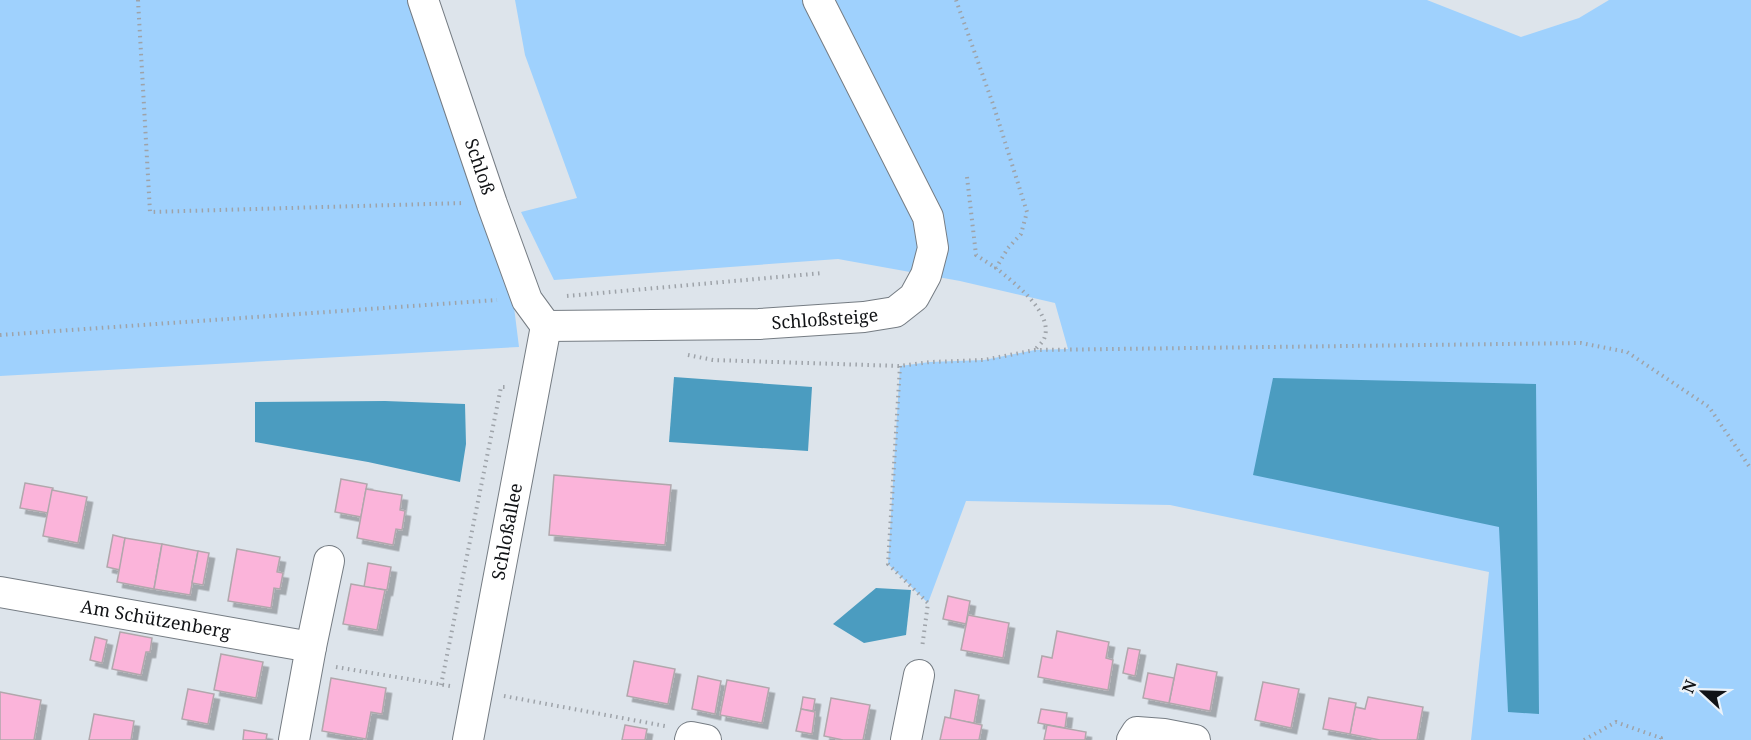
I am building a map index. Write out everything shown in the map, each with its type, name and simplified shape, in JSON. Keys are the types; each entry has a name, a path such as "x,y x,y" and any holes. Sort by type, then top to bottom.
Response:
{"street":[{"name":"Schloß","path":"423,0 492,204 514,300 546,326"},
{"name":"Schloßsteige","path":"546,326 759,324 864,317 895,312 914,297 926,275 933,248 928,217 818,0"},
{"name":"Schloßallee","path":"468,740 546,326"},
{"path":"294,740 329,561"},
{"name":"Am Schützenberg","path":"0,592 310,655"},
{"path":"906,740 919,675"},
{"path":"1132,740 1137,732 1195,740"}],"path":[{"path":"138,0 150,212 482,202 492,204"},
{"path":"956,0 1027,212 1021,234 1008,248 996,268"},
{"path":"967,177 976,255 1028,294 1046,322 1044,338 1035,350"},
{"path":"0,335 514,300 823,273"},
{"path":"919,675 928,603 888,564 900,366 930,362 984,360 1035,350 1581,343 1627,352 1709,407 1751,470"},
{"path":"441,685 501,387 534,392"},
{"path":"310,655 441,685 672,728 695,739"},
{"path":"1584,740 1616,722 1661,738 1661,740"}],"shaded area":[{"path":"0,0 410,0 513,299 519,347 0,376"},
{"path":"515,0 1427,0 1521,37 1579,18 1609,0 1751,0 1751,740 1471,740 1489,572 1170,505 966,501 928,603 888,564 900,366 930,362 984,360 1035,350 1068,349 1055,303 960,281 838,259 554,280 521,212 577,198 525,55"},
{"path":"674,377 812,387 808,451 669,442"},
{"path":"1273,378 1536,384 1539,714 1508,712 1499,527 1253,475"},
{"path":"385,401 465,404 466,444 460,482 368,462 255,442 255,402"},
{"path":"876,588 911,590 906,635 864,643 833,624"}],"building":[{"path":"554,475 671,485 665,545 549,535"},
{"path":"341,479 367,484 361,517 335,512"},
{"path":"25,483 53,488 48,513 20,508"},
{"path":"366,489 402,495 400,510 405,511 402,530 396,529 393,545 357,538"},
{"path":"52,490 87,497 78,543 43,536"},
{"path":"113,535 125,538 120,570 107,567"},
{"path":"125,538 162,544 154,589 117,582"},
{"path":"162,544 198,551 190,595 154,589"},
{"path":"237,549 280,557 277,572 283,573 280,589 274,588 271,608 228,601"},
{"path":"198,551 209,553 203,585 192,583"},
{"path":"368,563 391,567 387,590 364,587"},
{"path":"351,584 385,590 377,630 343,624"},
{"path":"948,596 970,601 966,624 943,619"},
{"path":"968,615 1009,623 1003,658 961,650"},
{"path":"1057,631 1109,642 1106,658 1113,660 1108,690 1038,677 1042,656 1052,658"},
{"path":"120,632 152,638 150,652 146,652 141,675 112,669"},
{"path":"95,637 107,640 102,663 90,660"},
{"path":"1128,648 1140,650 1135,676 1123,673"},
{"path":"221,654 263,662 256,698 214,690"},
{"path":"634,661 675,669 668,704 627,696"},
{"path":"1177,664 1217,672 1210,711 1169,703"},
{"path":"1148,673 1174,678 1169,703 1143,698"},
{"path":"698,676 721,681 715,714 692,709"},
{"path":"331,678 386,688 382,714 371,712 366,739 322,731"},
{"path":"727,680 769,688 762,723 720,715"},
{"path":"1263,682 1299,689 1291,728 1255,720"},
{"path":"188,689 214,694 208,724 182,719"},
{"path":"955,690 979,695 974,723 950,719"},
{"path":"0,692 41,700 34,740 0,740"},
{"path":"803,697 815,699 813,711 801,709"},
{"path":"1368,697 1423,707 1417,740 1380,740 1350,734 1355,707 1365,709"},
{"path":"831,698 870,705 863,740 843,740 824,736"},
{"path":"1329,698 1356,703 1350,734 1323,729"},
{"path":"801,709 815,712 812,734 796,731"},
{"path":"1041,709 1067,713 1065,728 1038,723"},
{"path":"94,714 134,721 131,740 89,740"},
{"path":"945,717 982,725 979,740 940,740"},
{"path":"625,725 647,729 645,740 622,740"},
{"path":"1047,725 1086,732 1085,740 1044,740"},
{"path":"244,730 267,734 266,740 243,740"}]}
